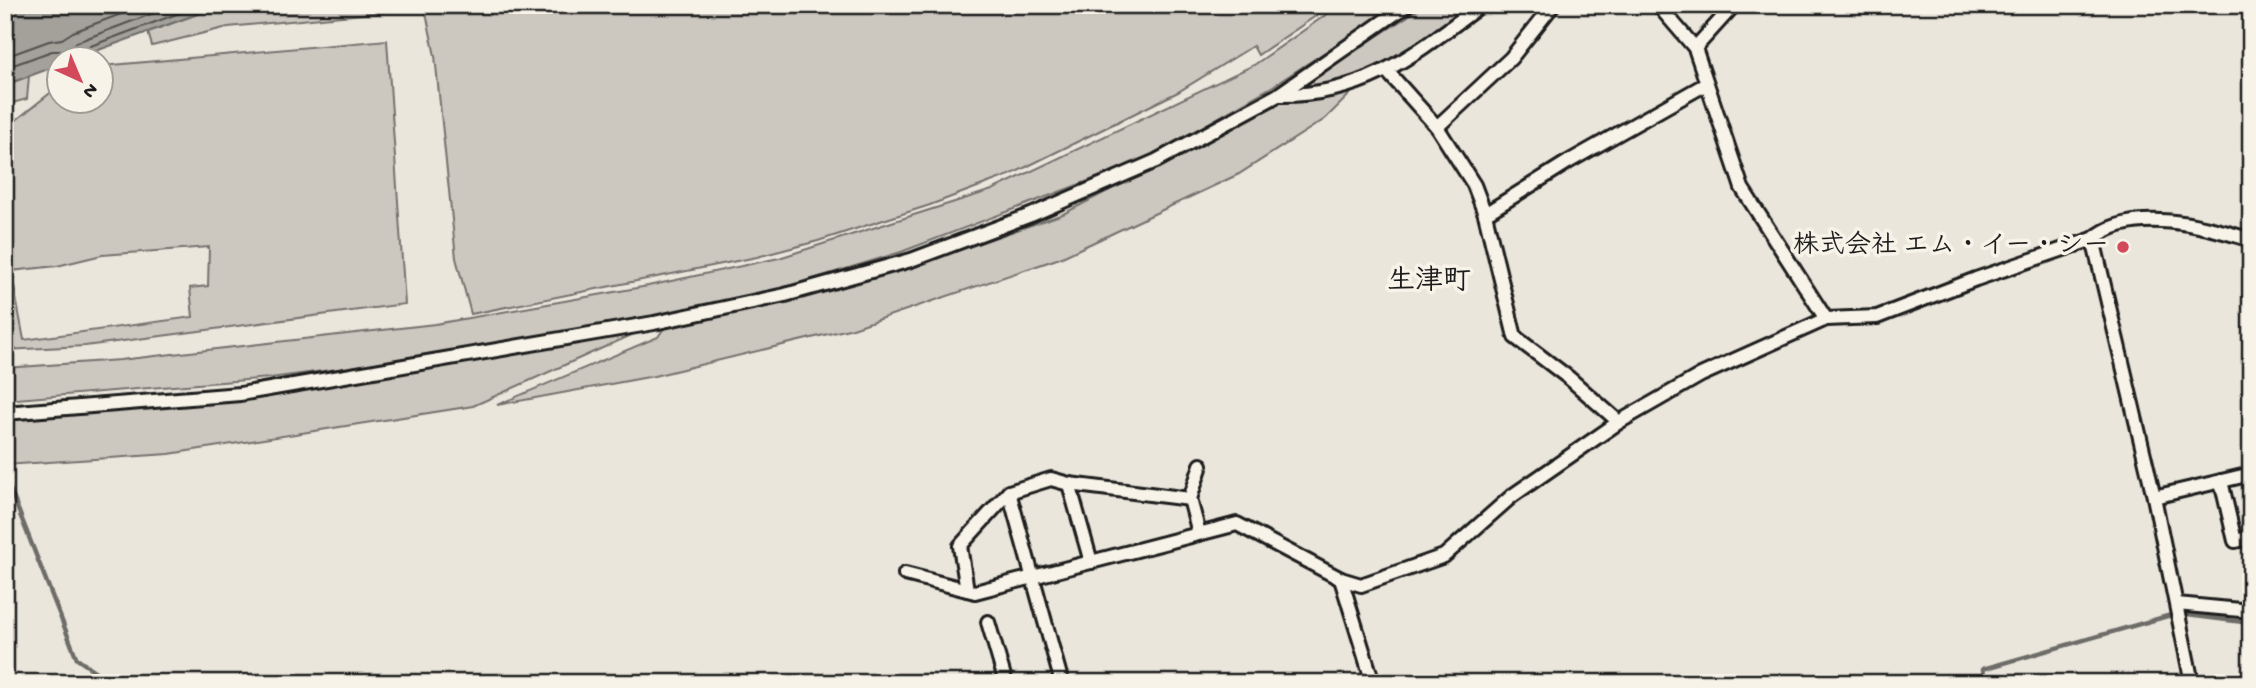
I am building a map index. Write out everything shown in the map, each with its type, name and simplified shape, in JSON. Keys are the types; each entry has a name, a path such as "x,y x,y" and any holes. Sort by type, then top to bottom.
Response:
{"street":[{"path":"5,412 240,394 654,323 785,295 911,260 1031,215 1156,162 1278,95 1407,5"},
{"path":"1278,95 1320,93 1359,83 1387,71 1481,5"},
{"path":"1437,127 1511,58 1553,5"},
{"path":"1658,5 1695,48 1742,188 1826,319"},
{"path":"1695,48 1734,5"},
{"path":"1387,71 1437,127 1474,185 1485,214 1516,337 1569,378 1619,422"},
{"path":"1485,214 1568,162 1706,84"},
{"path":"905,574 975,592 1237,524 1341,579 1361,585 1444,556 1512,496 1619,422 1701,375 1826,319 1877,317 2093,239 2102,232 2146,220 2198,225 2251,240"},
{"path":"2093,239 2154,497 2192,683"},
{"path":"1199,533 1190,499 1201,465"},
{"path":"2154,497 2251,474"},
{"path":"967,590 960,546 1009,492 1051,479 1069,484 1190,499"},
{"path":"2221,481 2235,541 2251,538"},
{"path":"1069,484 1091,562"},
{"path":"1009,492 1062,683"},
{"path":"1341,579 1373,683"},
{"path":"2177,604 2251,611"},
{"path":"988,622 1006,683"}],"shaded area":[{"path":"222,5 1332,5 1258,55 1253,46 1178,92 1012,174 930,205 818,241 757,257 471,314 456,258 435,56 425,8 228,27 152,46 148,32"},
{"path":"1340,5 1397,5 1273,86 1146,159 901,252 790,286 657,316 443,355 270,378 5,400 5,368 120,360 435,324 648,286 779,258 992,190 1254,65"},
{"path":"1425,5 1473,5 1386,67 1320,88 1295,90"},
{"path":"387,40 405,304 85,346 5,350 5,129 46,96 46,116 116,116 116,65","holes":["209,247 208,286 190,288 193,317 24,340 11,271 57,266 102,255"]},
{"path":"29,76 27,99 5,105 5,85"},
{"path":"1356,88 1325,119 1239,174 1060,258 853,328 654,376 497,405 658,337 666,325 911,267 1063,214 1281,102 1316,100"},
{"path":"636,333 473,406 169,454 5,465 5,417 245,401"}],"water":[{"path":"5,5 222,5 110,46 46,46 46,70 5,85"}],"waterway":[{"path":"5,484 8,484 77,659 112,683"},
{"path":"1985,683 1983,669 2171,615 2251,623"}],"place":[{"name":"株式会社 エム・イー・シー","path":"2123,247"}],"district":[{"name":"生津町","path":"1429,282"}]}
